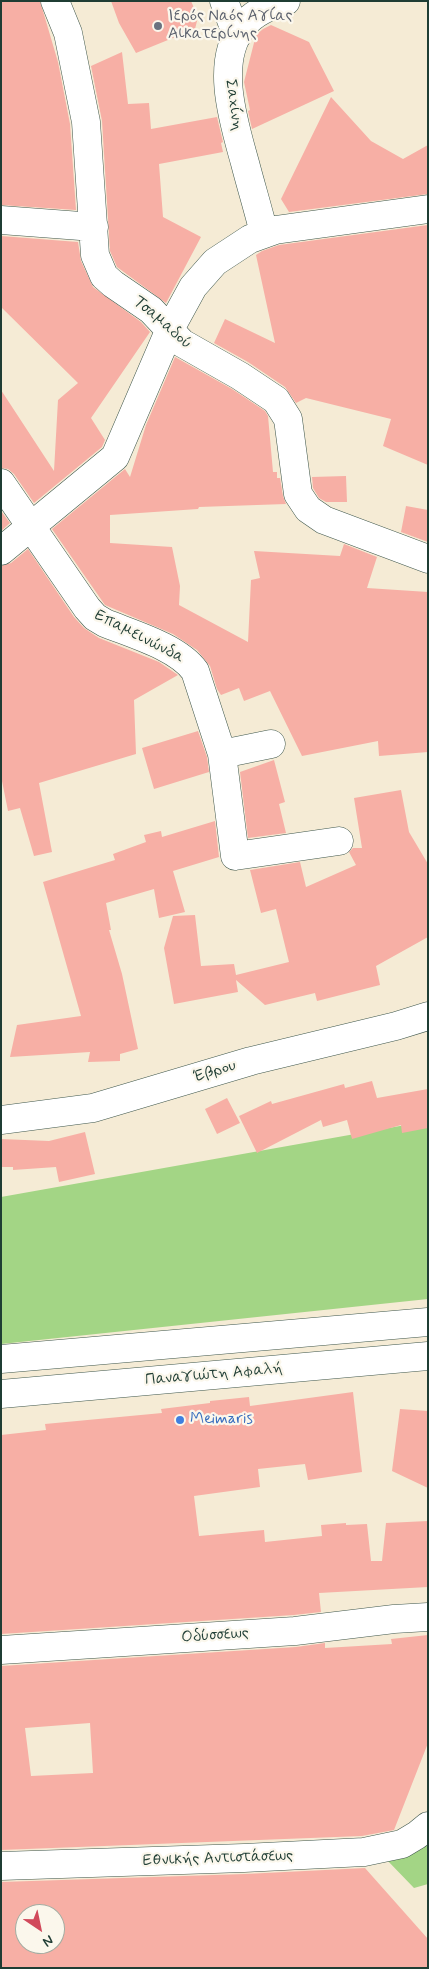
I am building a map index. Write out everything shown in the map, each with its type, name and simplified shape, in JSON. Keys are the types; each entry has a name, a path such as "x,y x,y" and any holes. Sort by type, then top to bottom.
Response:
{"street":[{"name":"Τσαμαδού","path":"55,1 68,33 86,122 96,255 104,276 151,310 182,344 248,381 270,395 281,405 288,419 298,494 308,509 324,520 428,559"},
{"path":"224,1 237,36"},
{"name":"Σαχίνη","path":"264,233 229,101 228,73 234,45 243,26 254,16 269,7 286,1"},
{"path":"1,551 115,457 170,329 193,287 203,275 227,254 264,233 292,227 428,209"},
{"path":"1,220 94,227"},
{"name":"Επαμεινώνδα","path":"1,483 30,528 94,617 174,652 189,663 199,679 222,754 235,856 339,841"},
{"path":"222,754 271,744"},
{"name":"Έβρου","path":"1,1120 93,1108 237,1065 396,1026 428,1016"},
{"name":"Παναγιώτη Αφαλή","path":"1,1359 428,1322"},
{"name":"Παναγιώτη Αφαλή","path":"1,1394 428,1356"},
{"name":"Οδύσσεως","path":"1,1650 295,1631 394,1618 428,1617"},
{"name":"Εθνικής Αντιστάσεως","path":"1,1866 364,1852 402,1844 417,1836 428,1826"}],"green space":[{"path":"428,1121 428,1299 1,1344 1,1197"},
{"path":"428,1841 428,1884 414,1888 386,1859"}],"building":[{"path":"1,1 40,1 58,62 70,124 76,210 1,205"},
{"name":"Ιερός Ναός Αγίας Αικατερίνης","path":"111,1 191,1 198,17 195,29 136,53 119,23"},
{"path":"271,25 309,42 334,91 252,129 244,82 256,35"},
{"path":"122,52 128,104 149,103 151,129 217,117 223,142 221,143 223,152 159,164 163,217 201,237 166,303 117,267 110,251 102,121 91,66"},
{"path":"331,97 371,141 403,159 428,145 428,194 289,212 281,199"},
{"path":"428,225 428,465 383,446 391,419 306,398 296,403 285,387 248,362 214,343 225,319 275,343 256,255 262,251 279,245"},
{"path":"1,236 78,242 81,261 93,287 141,322 150,332 91,418 105,440 102,447 34,503 14,474 8,469 1,468 1,390 54,471 58,400 78,383 1,307"},
{"path":"175,357 232,389 265,411 268,416 273,472 277,472 277,478 280,478 286,504 199,507 198,509 110,515 110,543 172,547 180,586 179,605 248,642 251,580 260,578 254,551 340,556 344,544 377,557 367,588 428,592 428,752 379,756 378,741 302,756 270,691 244,701 239,688 221,695 217,689 210,666 197,650 173,634 105,605 52,529 125,469 130,477 146,425"},
{"path":"346,476 347,502 326,502 319,498 313,488 312,477"},
{"path":"406,506 428,510 428,542 401,532"},
{"path":"1,511 10,523 1,531"},
{"path":"28,549 74,617 84,628 99,638 159,662 178,675 134,700 136,754 39,783 52,852 34,856 20,808 8,811 1,776 1,566 11,563"},
{"path":"198,731 207,757 209,772 154,789 142,748"},
{"path":"274,760 285,802 279,804 286,833 248,838 240,772"},
{"path":"401,790 409,832 428,864 428,937 376,966 380,985 317,1001 315,993 265,1005 236,980 238,992 174,1004 164,948 173,916 195,915 201,966 234,964 236,975 289,962 276,909 261,913 250,870 300,862 306,887 356,865 349,852 353,848 362,848 354,798"},
{"path":"215,821 219,857 173,871 185,912 159,918 154,889 106,903 111,930 109,930 122,974 138,1049 120,1054 120,1061 88,1062 90,1052 10,1057 17,1025 81,1016 43,882 115,860 113,854 146,842 144,835 161,831 162,837"},
{"path":"372,1081 377,1098 428,1089 428,1128 402,1133 401,1125 352,1139 347,1120 323,1127 321,1120 257,1153 239,1116 271,1101 272,1104 344,1084 345,1088"},
{"path":"227,1098 240,1123 217,1134 205,1109"},
{"path":"85,1132 95,1174 59,1182 56,1167 13,1170 13,1167 1,1167 1,1139 49,1141"},
{"path":"353,1392 362,1472 308,1480 305,1464 258,1469 260,1487 194,1496 199,1536 264,1530 265,1542 322,1536 321,1525 367,1524 371,1561 382,1561 386,1523 428,1521 428,1587 319,1593 321,1612 294,1615 1,1634 1,1435 46,1430 45,1424 162,1413 161,1409 210,1403 210,1401 249,1397 250,1406"},
{"path":"400,1409 428,1411 428,1488 392,1471"},
{"path":"428,1635 428,1743 394,1830 362,1836 1,1850 1,1666 296,1647 325,1643 325,1648 392,1644 391,1639","holes":["90,1723 93,1773 31,1776 25,1728"]},
{"path":"365,1868 428,1939 428,1968 1,1968 1,1882"}],"place":[{"name":"Ιερός Ναός Αγίας Αικατερίνης","path":"158,26"},
{"name":"Meimaris","path":"180,1420"}]}
